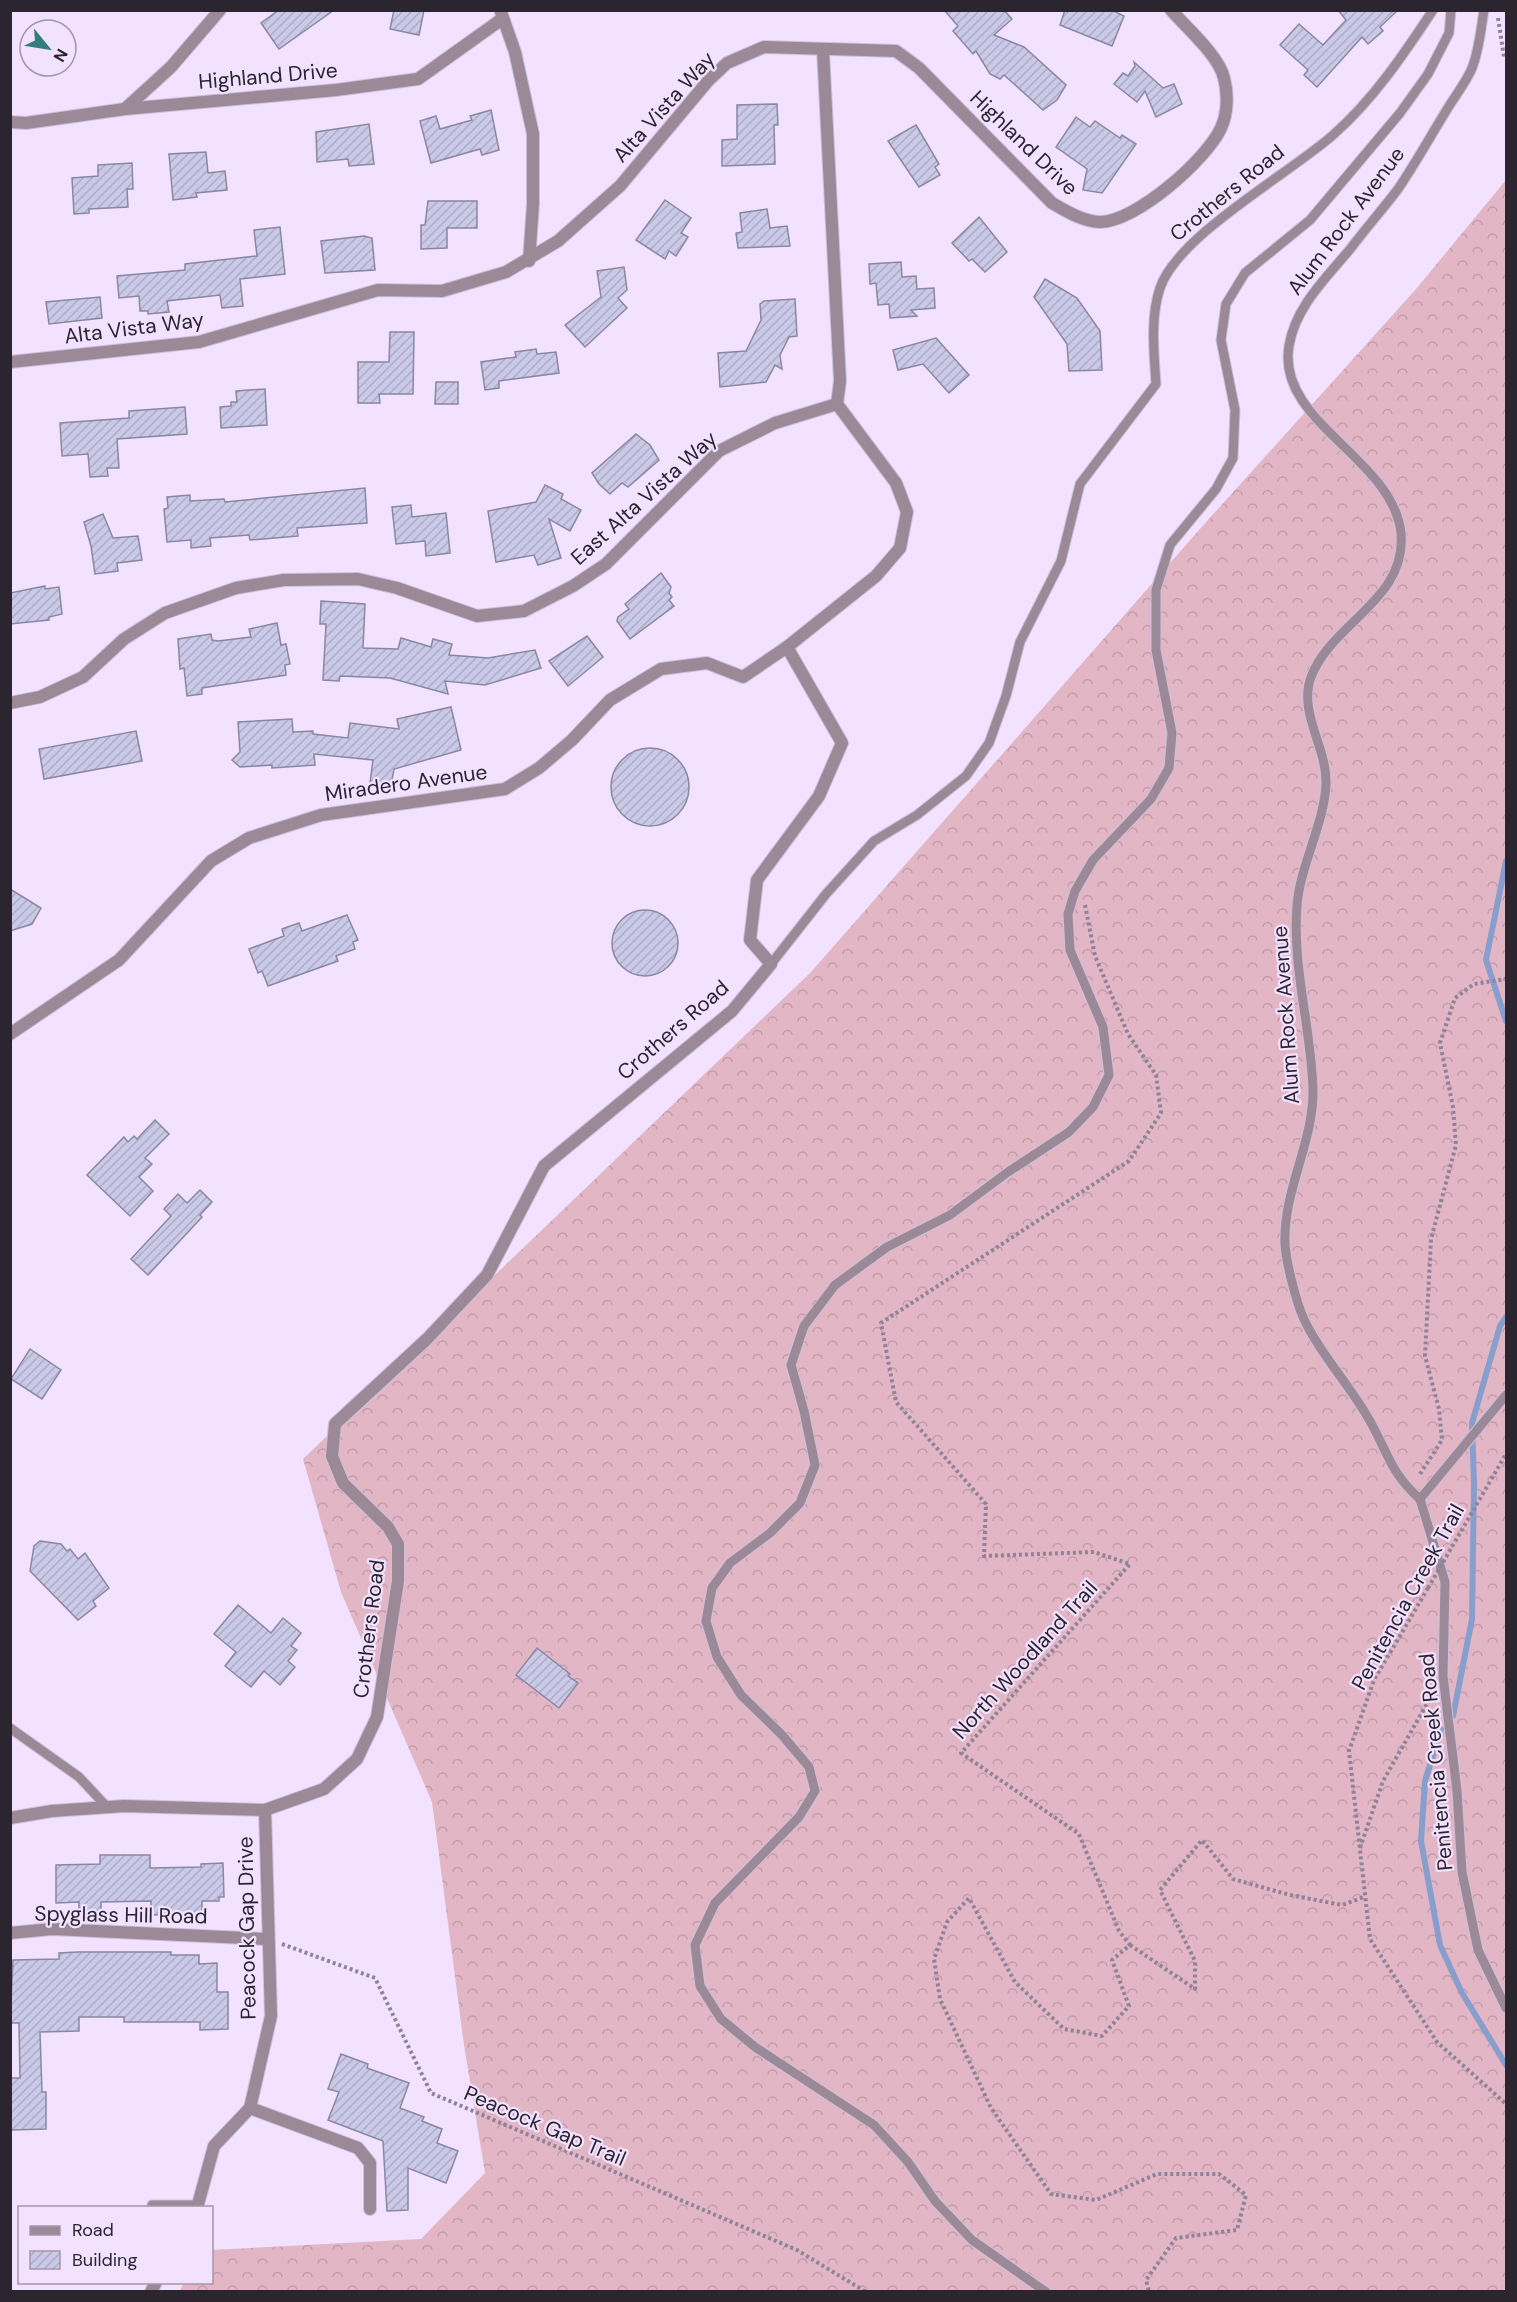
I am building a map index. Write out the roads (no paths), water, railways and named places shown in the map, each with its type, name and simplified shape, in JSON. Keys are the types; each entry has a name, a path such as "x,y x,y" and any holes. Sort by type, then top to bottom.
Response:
{"street":[{"path":"124,109 171,67 220,10"},
{"name":"Highland Drive","path":"823,50 896,51 920,68 1053,203 1074,216 1099,222 1125,216 1155,200 1201,156 1221,128 1227,100 1224,76 1210,53 1172,10"},
{"path":"504,13 515,52 532,134 533,204 529,261"},
{"name":"Highland Drive","path":"10,122 26,123 124,109 336,90 418,79 504,13"},
{"name":"Alta Vista Way","path":"10,362 200,342 378,290 442,291 506,272 529,261 558,241 620,186 708,81 727,63 764,46 823,50"},
{"path":"771,964 750,940 756,880 819,796 842,744 787,647 876,576 900,548 908,512 896,483 837,404 840,381 823,50"},
{"name":"East Alta Vista Way","path":"10,703 40,697 83,677 124,639 165,613 236,588 284,580 358,579 397,588 477,616 524,611 573,586 606,564 719,451 775,423 837,404"},
{"name":"Miradero Avenue","path":"10,1034 119,960 211,861 249,838 321,814 505,789 539,768 572,740 610,700 661,669 707,663 743,676 787,647"},
{"name":"Crothers Road","path":"10,1818 52,1811 107,1807 265,1810 324,1789 357,1759 377,1717 398,1581 398,1544 388,1527 343,1483 332,1456 335,1424 428,1339 487,1275 544,1166 732,1011 771,964"},
{"name":"Peacock Gap Drive","path":"250,2108 271,2016 265,1810"},
{"name":"Spyglass Hill Road","path":"10,1933 52,1929 267,1939"},
{"path":"197,2206 214,2146 250,2108 358,2148 370,2163 370,2209"}],"lane":[{"name":"Crothers Road","path":"771,964 826,894 874,842 917,815 966,776 989,743 1006,696 1020,642 1061,561 1080,484 1156,384 1153,335 1160,288 1180,253 1333,135 1388,76 1433,10"},
{"path":"1046,2292 972,2240 935,2201 908,2162 874,2125 755,2047 721,2019 700,1986 695,1945 715,1903 799,1817 814,1791 809,1767 782,1735 741,1695 717,1657 706,1621 711,1588 730,1563 770,1533 800,1503 815,1465 804,1411 791,1365 804,1326 835,1285 887,1247 950,1215 1008,1172 1069,1132 1094,1107 1109,1075 1103,1027 1070,950 1068,915 1075,891 1093,860 1151,799 1169,768 1172,733 1156,650 1156,590 1170,545 1216,489 1233,458 1235,410 1221,340 1226,304 1245,273 1310,220 1400,112 1428,74 1449,33 1451,10"},
{"name":"Alum Rock Avenue","path":"1420,1499 1399,1480 1368,1418 1303,1317 1285,1247 1288,1199 1308,1130 1313,1094 1310,1046 1297,951 1297,902 1326,786 1324,762 1308,704 1310,680 1327,648 1371,607 1393,578 1400,555 1401,531 1394,508 1375,478 1301,400 1288,367 1288,355 1289,343 1302,310 1399,187 1473,68 1484,10"},
{"path":"1420,1499 1496,1410 1506,1395"},
{"name":"Penitencia Creek Road","path":"1420,1499 1445,1582 1443,1676 1457,1791 1462,1872 1478,1950 1506,2008"},
{"path":"10,1728 79,1777 107,1807"},
{"path":"152,2206 197,2206"}],"waterway":[{"path":"1506,861 1486,960 1506,1021"},
{"path":"1453,1716 1472,1619 1474,1484 1472,1423 1500,1326 1506,1317"},
{"path":"1441,1729 1425,1781 1421,1841 1440,1945 1462,1993 1506,2065"}]}
